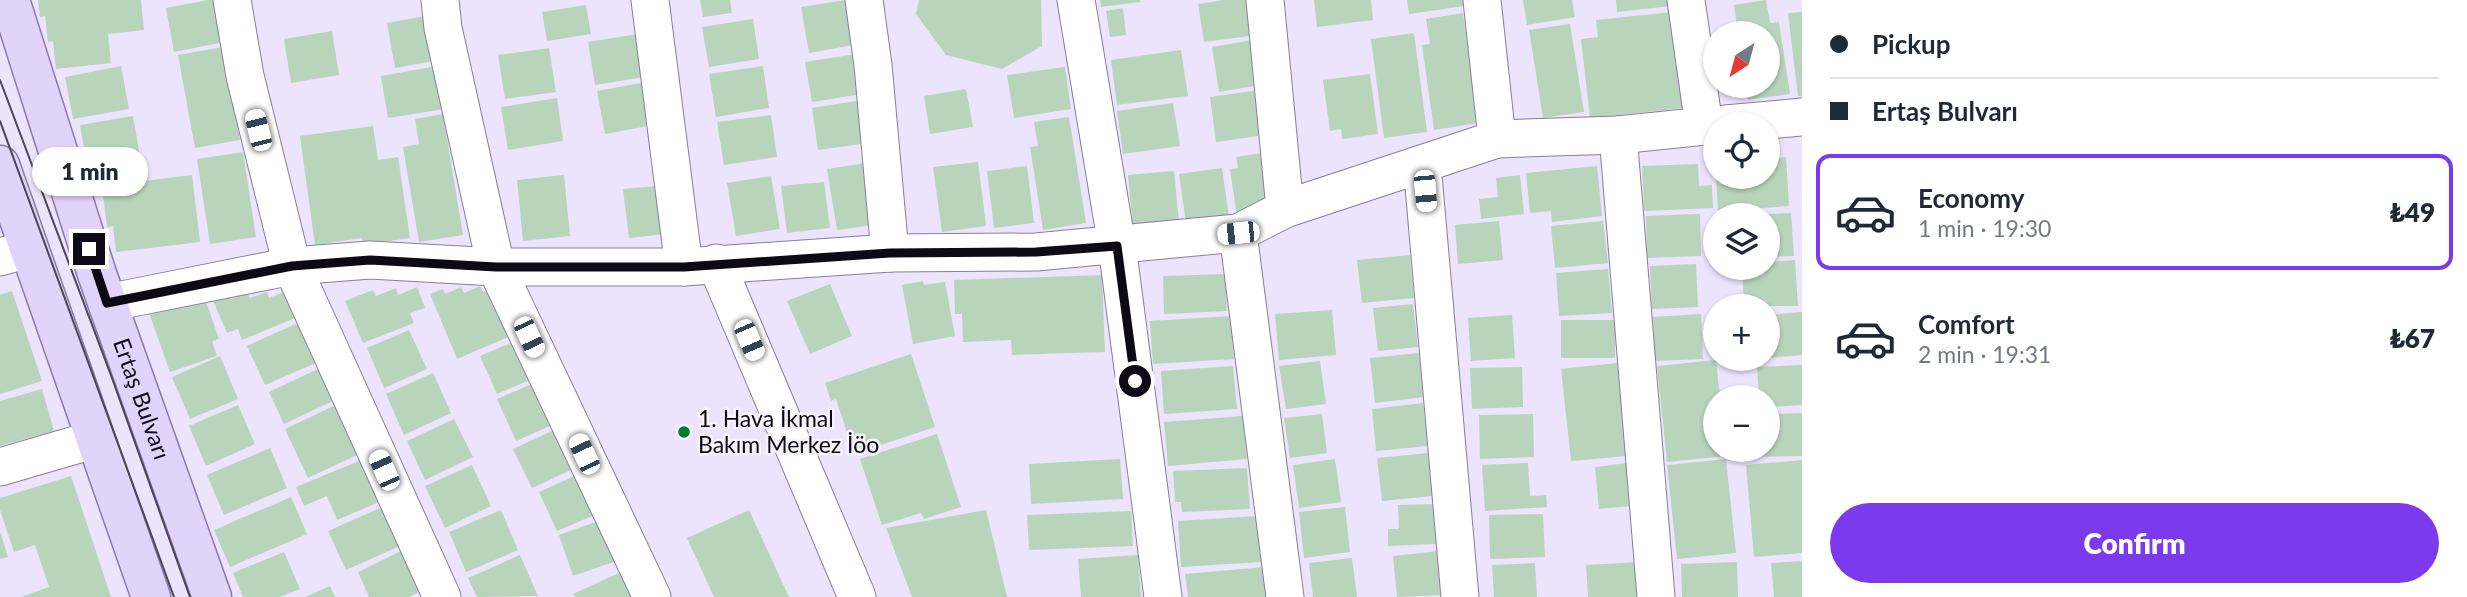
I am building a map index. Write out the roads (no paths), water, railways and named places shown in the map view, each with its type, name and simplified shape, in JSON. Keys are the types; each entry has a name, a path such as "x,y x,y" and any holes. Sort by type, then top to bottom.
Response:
{"main road":[{"name":"Ertaş Bulvarı","path":"10,0 107,303 212,597"},
{"path":"0,165 15,253 96,439 151,597"}],"street":[{"path":"232,0 244,76 292,266 442,597"},
{"path":"440,0 443,28 496,267 652,597"},
{"path":"650,0 700,265 858,597"},
{"path":"864,0 873,65 890,253"},
{"path":"1076,0 1117,246 1163,597"},
{"path":"1265,0 1285,209"},
{"path":"1482,0 1497,139"},
{"path":"1686,0 1712,112"},
{"path":"1780,119 1802,117"},
{"path":"107,303 292,266 370,260 496,267 700,265 890,253 1036,252 1238,233 1285,209 1497,139 1618,135 1703,126"},
{"path":"1618,135 1656,597"},
{"path":"1422,163 1460,597"},
{"path":"1238,233 1285,597"},
{"path":"0,467 96,439"}],"tram line":[{"path":"0,80 112,378 190,597"},
{"path":"0,121 174,597"}],"place":[{"name":"1. Hava İkmal Bakım Merkez İöo","path":"684,432"}]}
